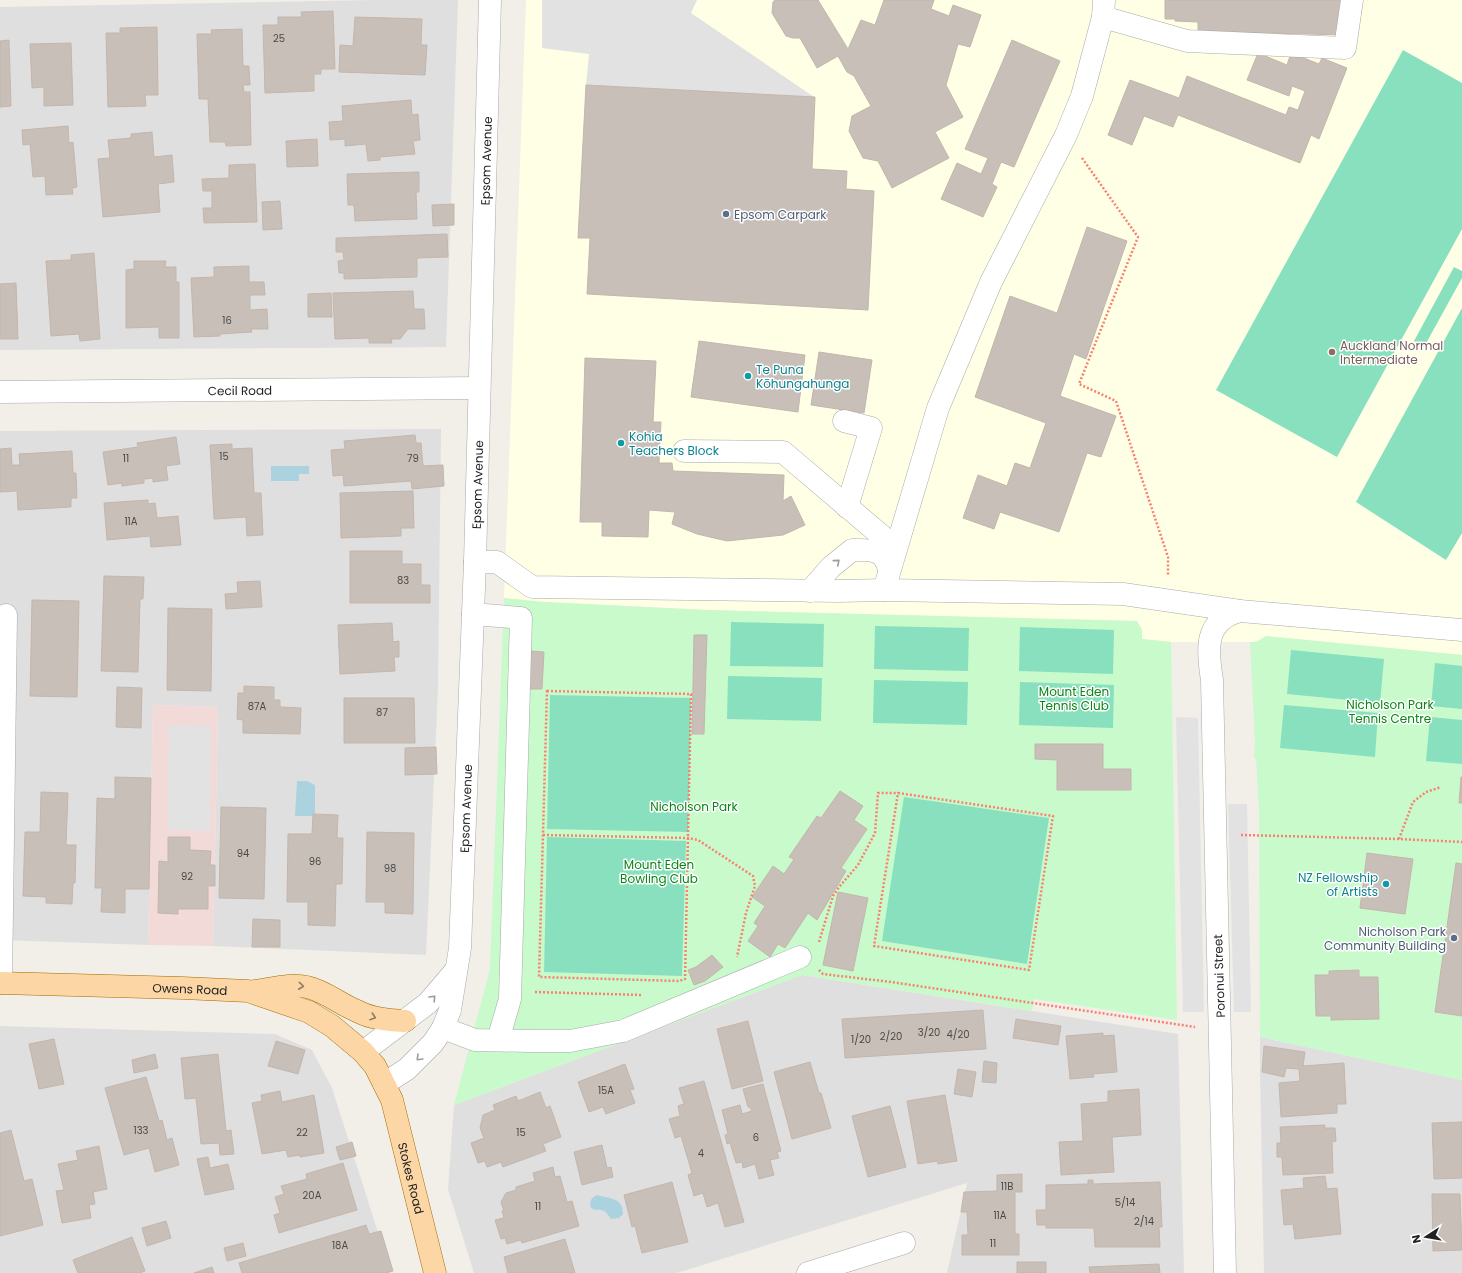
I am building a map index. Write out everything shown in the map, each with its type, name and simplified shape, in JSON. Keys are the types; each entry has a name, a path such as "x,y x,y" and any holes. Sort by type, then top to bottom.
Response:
{"main road":[{"name":"Owens Road","path":"1,983 183,988 248,992 309,1012 332,1026 363,1052"},
{"path":"248,992 291,986 307,987 330,996 358,1012 380,1019 405,1021"},
{"name":"Stokes Road","path":"363,1052 375,1066 392,1100 435,1273"}],"street":[{"name":"Epsom Avenue","path":"384,1084 407,1070 433,1043 444,1028 450,1010 460,948 475,562 490,0"},
{"path":"886,580 938,408 991,282 1066,135 1082,96 1104,9 1187,41 1345,48 1352,0"},
{"name":"Cecil Road","path":"0,392 479,388"},
{"path":"844,421 871,428 847,507"},
{"path":"684,451 783,452 896,548"},
{"path":"810,591 832,567 852,550 874,550 887,560 886,580"},
{"path":"475,562 497,562 532,588 810,591 886,580 1123,594 1240,611 1462,630"},
{"name":"Poronui Street","path":"1225,1273 1212,680 1208,657 1209,640 1221,621 1230,614 1240,611"},
{"path":"473,614 521,618 510,999 498,1040"},
{"path":"1,983 6,615"},
{"path":"444,1028 475,1040 570,1041 623,1031 800,957"},
{"name":"Epsom Avenue","path":"363,1052 428,1003 456,970"},
{"path":"808,1273 904,1243"}],"path":[{"path":"1066,135 1138,237 1079,384 1116,401 1168,557 1168,601"},
{"path":"685,979 679,981 539,977 547,691 691,694 685,979 690,985"},
{"path":"1399,839 1413,802 1426,792 1441,787"},
{"path":"800,957 818,948 833,896 858,865 875,833 878,793 898,793 1053,816 1030,970 874,946 898,793"},
{"path":"543,835 688,838 698,840 753,876 755,886 746,913 736,958"},
{"path":"1215,835 1399,839 1462,842"},
{"path":"800,957 812,961 823,974 891,982 1182,1025 1220,1032"},
{"path":"533,992 645,995"}],"shaded area":[{"path":"376,0 458,0 446,347 0,350 0,7"},
{"path":"526,0 1462,0 1462,655 1266,636 1256,642 1171,642 1142,639 1142,630 1137,621 707,610 545,602 504,598"},
{"path":"542,0 697,0 691,13 814,97 586,85 589,54 542,48"},
{"path":"441,429 438,689 426,955 213,946 218,707 153,705 148,945 0,940 0,431"},
{"path":"153,705 218,707 213,946 148,945"},
{"path":"1176,717 1198,718 1204,1012 1183,1012"},
{"path":"169,725 211,726 210,831 168,830"},
{"path":"1228,804 1247,804 1251,1012 1234,1012"},
{"path":"802,975 1178,1034 1184,1273 947,1273 967,1183 677,1273 474,1273 448,1189 454,1105"},
{"path":"0,1026 275,1034 312,1050 332,1088 391,1273 0,1273"},
{"path":"1260,1037 1462,1080 1462,1273 1264,1273"}],"green space":[{"path":"1403,50 1462,83 1462,229 1337,457 1216,390"},
{"path":"1454,267 1462,271 1462,278 1424,347 1414,341"},
{"path":"1462,308 1462,533 1446,560 1356,502"},
{"name":"Nicholson Park","path":"504,598 545,602 707,610 1137,621 1142,630 1142,639 1171,642 1177,1020 1034,999 1032,1011 802,975 454,1105 490,969"},
{"path":"731,622 824,624 823,667 730,666"},
{"path":"875,626 969,628 968,671 874,669"},
{"path":"1020,627 1114,630 1113,674 1019,671"},
{"name":"Nicholson Park Tennis Centre","path":"1266,636 1462,655 1462,1080 1260,1037 1259,809 1256,759 1254,758 1255,742 1250,642 1256,642"},
{"path":"1291,650 1384,659 1380,703 1287,694"},
{"path":"1435,663 1462,666 1462,709 1431,706"},
{"path":"728,676 822,678 821,721 727,719"},
{"path":"874,680 968,682 967,725 873,723"},
{"name":"Mount Eden Tennis Club","path":"1020,682 1114,685 1113,728 1019,725"},
{"path":"550,695 691,698 688,832 547,829"},
{"path":"1284,705 1378,713 1375,757 1280,748"},
{"path":"1430,717 1462,720 1462,764 1426,761"},
{"path":"904,797 1049,818 1027,964 882,941"},
{"name":"Mount Eden Bowling Club","path":"547,837 686,841 682,976 544,972"}],"water":[{"path":"271,466 309,466 309,474 299,474 299,481 271,481"},
{"path":"297,781 307,781 315,785 315,816 295,816"},
{"path":"597,1195 611,1198 621,1204 623,1214 619,1218 611,1219 604,1211 591,1208 591,1200"}],"building":[{"path":"775,0 818,0 848,49 861,20 875,25 884,0 934,0 931,9 949,16 953,5 981,15 970,47 958,44 946,85 963,117 935,132 949,158 892,188 878,161 863,158 849,131 852,116 871,106 854,76 847,72 838,56 817,68 800,38 786,36 772,13 773,2"},
{"path":"1165,0 1344,0 1343,35 1198,31 1198,22 1165,19"},
{"path":"333,11 335,69 321,69 321,74 314,74 314,91 265,93 263,25 278,25 278,17 302,17 301,12"},
{"path":"355,17 422,19 421,45 427,45 425,75 339,72 340,45 353,46"},
{"path":"157,27 158,95 145,95 146,106 108,107 106,33 120,33 120,28"},
{"path":"242,29 243,66 249,66 250,85 243,85 244,92 250,92 251,145 226,146 225,142 210,142 208,99 199,99 197,34 212,34 211,30"},
{"path":"9,40 11,106 0,107 0,41"},
{"path":"1012,40 1060,61 1014,167 1001,162 992,184 997,187 983,217 941,199 957,163 981,174 988,158 965,149"},
{"path":"71,43 73,105 44,106 44,87 32,88 30,44"},
{"path":"1258,53 1287,65 1291,53 1319,64 1322,58 1347,68 1319,139 1311,135 1300,163 1178,115 1173,127 1144,116 1132,145 1108,135 1130,80 1179,98 1187,76 1286,115 1289,107 1298,110 1305,91 1292,86 1289,96 1247,80"},
{"name":"Epsom Carpark","path":"586,85 815,97 812,169 847,171 846,189 874,191 868,310 587,294 590,238 578,238"},
{"path":"411,100 412,115 418,114 420,140 413,141 415,154 380,157 380,160 368,161 366,144 345,146 345,139 330,140 329,122 343,121 342,106"},
{"path":"68,126 69,143 73,142 77,187 72,188 73,194 46,195 45,176 33,177 30,144 23,145 22,130"},
{"path":"152,132 154,157 172,155 174,182 158,184 160,212 103,217 98,159 110,158 108,140 131,138 131,134"},
{"path":"317,139 318,166 287,167 286,141"},
{"path":"255,164 257,222 204,223 203,208 212,208 212,191 203,191 202,179 229,178 229,165"},
{"path":"419,172 419,192 416,192 417,219 355,221 354,205 348,205 347,174"},
{"path":"280,201 282,229 263,230 262,202"},
{"path":"454,204 454,225 433,226 432,205"},
{"path":"1087,227 1127,241 1086,359 1074,354 1060,396 1116,416 1101,457 1087,453 1059,532 1000,512 994,529 963,518 978,475 1007,486 1015,463 1030,468 1046,423 975,397 1010,296 1057,313"},
{"path":"447,234 448,257 417,258 417,277 344,279 344,273 339,273 338,261 344,260 343,252 336,252 336,238"},
{"path":"94,253 100,339 80,341 79,334 51,336 46,261 71,260 71,255"},
{"path":"134,261 166,261 165,267 176,267 176,282 179,282 179,338 159,338 159,327 126,328 126,270 134,269"},
{"path":"249,266 249,282 264,282 265,295 250,295 250,310 267,309 268,329 251,329 252,332 220,334 220,336 194,337 191,278 214,277 214,267"},
{"path":"16,283 18,339 0,339 0,284"},
{"path":"413,291 414,309 424,309 425,329 408,329 400,339 391,339 392,343 369,343 369,338 335,339 333,293"},
{"path":"331,293 332,317 308,317 308,294"},
{"name":"Te Puna Kōhungahunga","path":"699,341 805,355 798,412 691,397"},
{"path":"819,352 872,360 864,413 811,405"},
{"name":"Kohia Teachers Block","path":"585,358 656,361 653,422 661,422 659,463 672,463 673,471 784,475 783,501 791,496 805,525 783,535 727,541 697,534 672,524 675,512 649,510 648,537 602,536 602,522 580,522"},
{"path":"415,435 416,443 421,443 423,466 443,465 444,486 412,489 411,481 344,486 343,475 333,476 331,450 345,449 344,441"},
{"path":"176,437 180,464 166,466 168,480 153,482 153,478 144,479 144,483 122,486 122,483 108,485 103,452 138,447 137,443"},
{"path":"232,444 232,449 252,448 254,493 261,493 263,535 247,536 246,517 214,519 210,445"},
{"path":"11,448 12,465 20,465 19,454 72,451 73,473 76,473 77,498 71,498 71,507 18,510 17,491 0,492 0,449"},
{"path":"413,491 414,528 401,528 401,536 341,538 340,493"},
{"path":"148,500 148,504 155,503 157,518 178,516 181,545 151,547 150,536 107,540 104,503"},
{"path":"350,551 402,551 402,564 421,564 421,585 430,585 430,603 350,603"},
{"path":"104,576 144,577 143,599 140,599 138,672 101,671"},
{"path":"260,581 262,607 226,609 225,594 238,593 237,582"},
{"path":"32,600 79,601 77,697 30,696"},
{"path":"168,608 212,609 211,691 167,690"},
{"path":"392,623 393,642 399,641 399,657 394,657 395,671 340,674 338,625"},
{"path":"694,635 707,635 704,734 692,734"},
{"path":"531,651 544,652 542,689 529,689"},
{"path":"244,686 274,687 274,700 280,700 280,707 301,708 300,734 243,733 243,720 237,719 238,693 244,693"},
{"path":"117,687 142,688 141,728 116,727"},
{"path":"344,698 414,698 415,743 344,743"},
{"path":"1035,744 1103,744 1103,769 1131,769 1131,790 1057,790 1057,760 1035,759"},
{"path":"436,747 437,774 405,775 405,748"},
{"path":"115,777 151,778 149,889 125,889 125,913 101,912 102,888 95,888 97,798 115,799"},
{"path":"1461,777 1462,803 1459,803"},
{"path":"840,791 863,806 854,820 867,829 841,868 846,871 817,920 808,913 785,948 778,944 770,957 748,941 758,926 754,923 765,906 752,897 773,866 784,874 794,859 789,857 817,816 821,818"},
{"path":"41,792 68,793 66,845 76,845 75,883 73,883 72,904 46,903 46,897 23,896 25,832 40,832"},
{"path":"221,807 266,808 264,899 219,898"},
{"path":"313,814 338,815 337,838 343,838 342,884 336,884 335,926 308,925 308,902 287,902 288,834 312,834"},
{"path":"367,832 414,833 413,914 385,913 385,902 366,902"},
{"path":"168,837 190,837 190,850 211,851 210,865 215,865 215,886 208,886 208,909 178,909 178,914 158,913 159,861 168,862"},
{"name":"NZ Fellowship of Artists","path":"1367,853 1413,859 1405,914 1360,908"},
{"name":"Nicholson Park Community Building","path":"1456,863 1462,864 1462,1016 1435,1012"},
{"path":"838,892 868,898 853,971 823,965"},
{"path":"253,919 280,920 280,947 252,947"},
{"path":"712,955 723,967 705,981 694,985 688,970 696,967"},
{"path":"1359,970 1359,977 1378,977 1379,1019 1331,1020 1331,1016 1316,1016 1315,975 1329,975 1329,971"},
{"path":"983,1010 986,1049 845,1058 842,1019"},
{"path":"1016,1019 1061,1026 1058,1045 1013,1038"},
{"path":"748,1021 763,1081 732,1089 717,1029"},
{"path":"1103,1033 1103,1036 1114,1035 1117,1072 1093,1074 1094,1077 1070,1079 1066,1036"},
{"path":"54,1039 64,1084 39,1089 29,1044"},
{"path":"276,1041 305,1050 298,1074 268,1066"},
{"path":"1264,1046 1305,1052 1303,1066 1344,1063 1346,1104 1337,1104 1337,1113 1281,1117 1279,1083 1300,1081 1299,1069 1286,1068 1284,1077 1262,1072"},
{"path":"155,1054 158,1068 134,1073 132,1060"},
{"path":"218,1054 226,1131 231,1130 234,1154 220,1155 219,1143 201,1144 196,1098 185,1099 181,1058"},
{"path":"984,1061 997,1063 996,1083 982,1082"},
{"path":"810,1062 831,1128 792,1139 774,1072"},
{"path":"625,1064 634,1089 630,1090 635,1103 606,1114 603,1107 589,1112 578,1082"},
{"path":"958,1069 976,1072 972,1097 954,1094"},
{"path":"146,1077 159,1121 162,1120 167,1140 172,1138 179,1165 155,1172 149,1148 124,1155 105,1088"},
{"path":"704,1081 744,1222 725,1227 718,1203 707,1207 703,1193 694,1196 688,1175 692,1173 681,1136 675,1138 669,1119 680,1116 678,1106 684,1104 679,1088"},
{"path":"763,1084 781,1151 777,1152 779,1158 770,1160 774,1175 759,1179 755,1164 743,1168 742,1162 736,1163 730,1143 727,1144 725,1135 728,1134 722,1110 740,1105 742,1114 752,1111 750,1107 748,1107 743,1089"},
{"path":"1139,1089 1141,1135 1112,1137 1114,1172 1061,1175 1059,1142 1083,1141 1081,1104 1108,1102 1108,1091"},
{"path":"280,1091 282,1102 314,1095 324,1153 300,1157 300,1155 288,1157 286,1150 262,1154 252,1103 262,1101 261,1095"},
{"path":"540,1092 546,1108 550,1106 561,1137 543,1144 546,1151 503,1167 501,1162 487,1167 485,1161 478,1163 471,1143 484,1138 480,1128 483,1115 495,1110 493,1105 516,1096 518,1101"},
{"path":"945,1095 957,1161 938,1164 937,1161 918,1164 907,1101"},
{"path":"890,1106 906,1167 868,1177 852,1116"},
{"path":"1462,1122 1462,1178 1434,1179 1432,1123"},
{"path":"1325,1125 1324,1128 1335,1128 1336,1141 1332,1142 1333,1173 1283,1175 1282,1157 1277,1157 1277,1143 1281,1143 1280,1127"},
{"path":"11,1130 24,1181 32,1179 43,1225 0,1236 0,1133"},
{"path":"352,1142 356,1156 340,1160 336,1147"},
{"path":"602,1145 607,1168 611,1167 613,1177 582,1185 574,1152"},
{"path":"99,1146 107,1189 93,1192 95,1204 89,1205 91,1218 62,1223 56,1191 64,1190 58,1164 78,1160 76,1151"},
{"path":"208,1157 210,1168 228,1164 234,1189 205,1195 197,1159"},
{"path":"343,1163 357,1210 279,1233 274,1215 280,1213 275,1197 284,1194 281,1186 307,1179 306,1174"},
{"path":"553,1167 555,1177 560,1176 567,1202 572,1201 579,1226 522,1243 521,1240 507,1244 505,1238 501,1239 495,1220 504,1218 502,1211 504,1211 501,1202 506,1193 516,1190 516,1187 535,1181 533,1173"},
{"path":"1022,1174 1022,1192 1015,1192 1015,1234 1019,1234 1019,1255 962,1255 962,1235 968,1235 967,1212 961,1212 964,1192 997,1191 997,1175"},
{"path":"1325,1176 1327,1189 1337,1188 1341,1234 1295,1239 1293,1224 1284,1225 1281,1190 1304,1188 1303,1178"},
{"path":"1088,1180 1093,1180 1093,1184 1160,1182 1162,1227 1159,1227 1160,1247 1095,1247 1094,1228 1046,1228 1046,1225 1037,1225 1036,1210 1046,1210 1046,1185 1088,1184"},
{"path":"672,1182 688,1242 642,1253 635,1226 632,1227 624,1195"},
{"path":"1432,1194 1460,1194 1462,1250 1433,1251"},
{"path":"166,1221 171,1238 147,1246 142,1228"},
{"path":"366,1225 369,1234 381,1231 393,1271 385,1273 242,1273 239,1263"},
{"path":"132,1237 145,1271 140,1273 78,1273 73,1260"},
{"path":"565,1239 575,1273 508,1273 504,1257"},
{"path":"243,1243 246,1256 227,1261 224,1248"},
{"path":"1017,1262 1046,1262 1046,1273 1017,1273"},
{"path":"1159,1264 1160,1273 1090,1273 1089,1267"},
{"path":"212,1267 214,1273 194,1273"}],"place":[{"name":"Epsom Carpark","path":"726,214"},
{"name":"Auckland Normal Intermediate","path":"1332,352"},
{"name":"Te Puna Kōhungahunga","path":"748,376"},
{"name":"Kohia Teachers Block","path":"621,443"},
{"name":"NZ Fellowship of Artists","path":"1386,884"},
{"name":"Nicholson Park Community Building","path":"1454,938"}]}
